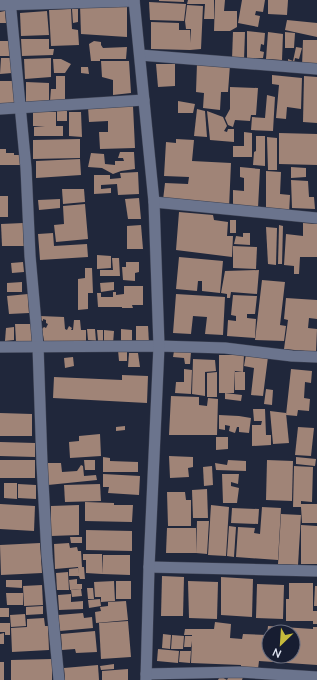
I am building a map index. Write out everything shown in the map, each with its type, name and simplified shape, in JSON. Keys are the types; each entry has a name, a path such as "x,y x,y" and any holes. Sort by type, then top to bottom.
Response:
{"street":[{"path":"60,680 47,556 38,346 30,256 26,168 21,108 7,3 134,0 154,202 159,346 148,567 146,677 239,672 317,677"},
{"path":"140,55 317,69"},
{"path":"0,109 144,100"},
{"path":"154,202 317,218"},
{"path":"0,347 159,346 225,348 292,356 317,357"},
{"path":"148,567 317,571"}],"building":[{"path":"184,0 184,2 159,1"},
{"path":"188,0 214,0 214,19 204,19 205,4 187,4"},
{"path":"215,0 225,0 224,11 237,11 237,27 230,31 214,31"},
{"path":"242,0 265,0 263,12 256,11 255,15 260,16 258,27 238,23"},
{"path":"268,0 288,0 287,15 268,14"},
{"path":"149,2 186,4 184,21 150,20"},
{"path":"80,5 127,5 127,37 81,34"},
{"path":"187,5 203,6 201,49 151,49 151,22 179,23 179,30 190,30 190,43 191,29 186,29 185,21"},
{"path":"71,9 72,29 78,30 79,45 51,46 49,10"},
{"path":"72,9 78,9 78,22 73,23"},
{"path":"5,11 6,23 0,23 0,12"},
{"path":"47,11 49,35 21,36 20,13"},
{"path":"287,20 317,23 317,37 285,30"},
{"path":"247,31 265,33 264,45 261,44 260,51 264,52 263,58 247,58"},
{"path":"233,32 245,32 244,60 232,59"},
{"path":"268,32 283,34 282,60 266,59"},
{"path":"285,32 295,33 294,48 285,48"},
{"path":"21,39 49,39 49,49 54,49 53,55 22,56"},
{"path":"303,40 317,40 317,66 302,66"},
{"path":"0,41 11,41 11,56 0,56"},
{"path":"94,41 101,42 103,48 127,47 126,59 100,59 100,61 91,61 89,44"},
{"path":"296,47 302,48 299,59 295,58 294,63 288,61 288,59 293,61"},
{"path":"1,58 11,58 12,73 0,74"},
{"path":"51,58 51,77 25,79 24,59"},
{"path":"53,59 61,59 71,64 65,73 54,73"},
{"path":"101,61 129,61 131,93 113,95 113,80 102,77"},
{"path":"197,63 230,65 228,92 221,92 220,110 203,108 204,93 196,92"},
{"path":"156,64 175,64 175,86 158,87"},
{"path":"81,67 88,67 89,74 81,73"},
{"path":"272,75 302,78 301,109 287,107 286,119 276,118 279,85 272,84"},
{"path":"56,76 65,76 65,102 50,101 51,89 56,89"},
{"path":"304,76 317,77 317,123 303,122"},
{"path":"0,81 15,81 15,104 0,104"},
{"path":"26,82 49,83 49,103 26,102"},
{"path":"230,87 258,88 256,115 251,115 250,121 235,120 233,127 228,125 225,118 230,109"},
{"path":"267,95 275,97 273,131 251,130 252,117 265,118"},
{"path":"178,101 195,104 193,113 178,113"},
{"path":"133,106 135,148 100,149 99,132 108,132 108,121 89,122 88,107"},
{"path":"197,109 205,111 207,137 194,136"},
{"path":"57,111 67,111 67,121 57,121"},
{"path":"207,111 223,117 227,126 224,131 227,132 228,129 234,129 234,142 210,140"},
{"path":"33,112 56,112 56,126 63,126 63,136 34,136 34,127 45,126 33,126"},
{"path":"69,112 81,112 82,137 69,136"},
{"path":"244,132 252,133 252,157 233,157 233,146 244,146"},
{"path":"279,133 317,134 317,165 279,164"},
{"path":"256,136 265,136 265,166 253,165 254,152 256,151"},
{"path":"267,137 277,138 277,170 268,170"},
{"path":"80,139 80,158 33,159 33,140"},
{"path":"176,139 194,140 192,161 231,163 229,208 163,200 165,183 188,184 189,177 164,176 166,142 176,143"},
{"path":"0,149 6,149 6,153 21,155 21,165 0,165"},
{"path":"120,152 134,152 135,169 113,174 102,168 88,167 91,153 104,154 105,164 115,165 115,161 124,161 123,158 118,158"},
{"path":"80,159 81,175 36,178 36,161"},
{"path":"240,167 260,169 258,208 233,206 233,190 244,191 244,178 240,177"},
{"path":"291,167 306,168 306,177 291,178"},
{"path":"266,171 281,172 280,194 290,195 289,214 282,214 282,209 266,208"},
{"path":"138,172 139,194 118,195 117,184 101,185 101,189 111,188 111,193 94,194 94,175 110,175 110,179 121,178 120,173"},
{"path":"291,180 308,181 309,197 314,197 315,209 292,208"},
{"path":"62,189 84,189 85,202 63,204"},
{"path":"0,196 8,196 8,217 0,217"},
{"path":"139,198 141,219 128,219 125,199"},
{"path":"60,199 60,208 39,210 38,200"},
{"path":"85,204 88,239 56,242 54,225 64,224 63,206"},
{"path":"179,212 213,215 214,220 228,222 227,236 233,236 232,257 176,250"},
{"path":"230,220 236,220 236,233 230,233"},
{"path":"23,223 24,246 2,246 1,224"},
{"path":"303,223 317,224 317,257 300,257 299,274 294,274 294,266 284,265 286,234 303,236"},
{"path":"141,225 143,249 127,249 127,226"},
{"path":"279,225 283,226 282,264 278,264"},
{"path":"266,227 277,228 276,265 268,264"},
{"path":"53,233 54,246 87,244 88,257 40,260 38,234"},
{"path":"243,233 250,233 250,245 234,244 236,236 243,237"},
{"path":"233,246 257,247 256,269 233,268"},
{"path":"97,255 111,256 111,268 97,269"},
{"path":"179,257 223,261 220,293 202,291 202,281 198,281 197,291 176,289"},
{"path":"112,258 119,258 120,276 100,276 100,270 113,270"},
{"path":"23,262 24,272 12,273 11,263"},
{"path":"126,262 139,262 139,272 135,273 135,281 123,280 122,267 126,267"},
{"path":"85,268 92,268 93,293 88,293 88,309 78,310 78,279 85,278"},
{"path":"259,270 257,294 231,292 230,298 227,298 227,294 221,293 225,271"},
{"path":"262,280 285,282 280,325 286,326 284,341 255,340"},
{"path":"22,282 22,292 7,292 7,283"},
{"path":"114,282 114,290 101,292 100,283"},
{"path":"124,286 143,286 143,305 132,305 133,308 98,307 97,293 101,293 101,297 113,297 113,292 116,292 116,295 124,294"},
{"path":"28,294 29,313 9,314 7,296"},
{"path":"176,294 225,297 223,335 205,334 207,317 193,316 191,334 173,333"},
{"path":"233,295 257,296 255,314 247,314 247,318 256,319 255,338 227,336 228,320 236,321 236,316 231,315"},
{"path":"286,298 317,300 317,319 309,318 308,328 317,329 316,352 284,349 288,320 284,319"},
{"path":"40,316 64,317 65,329 67,330 69,326 72,328 71,330 73,330 74,320 80,320 81,330 86,330 86,341 44,341 42,329 44,327 46,328 48,324 46,323 46,320 41,320"},
{"path":"15,324 31,324 32,341 16,342"},
{"path":"136,326 148,326 149,343 136,343"},
{"path":"14,327 14,340 5,341 6,328"},
{"path":"87,329 95,329 96,341 88,340"},
{"path":"121,329 132,330 132,343 121,343"},
{"path":"97,330 103,330 103,341 98,341"},
{"path":"104,330 114,331 113,344 104,343"},
{"path":"127,349 127,361 119,361 118,350"},
{"path":"174,351 191,352 190,364 185,364 184,358 173,357"},
{"path":"129,353 138,353 140,367 128,367"},
{"path":"246,354 268,357 263,396 251,395 254,368 244,366"},
{"path":"219,355 244,355 243,372 235,371 235,369 234,393 219,393"},
{"path":"73,357 74,366 65,368 64,358"},
{"path":"193,359 215,360 216,371 205,372 205,396 192,394"},
{"path":"184,369 192,370 191,394 175,393 176,382 184,382"},
{"path":"291,369 312,371 311,383 305,382 304,398 310,399 309,411 298,410 297,416 286,415"},
{"path":"217,372 217,397 207,397 207,373"},
{"path":"235,372 245,372 245,390 235,390"},
{"path":"122,375 148,376 147,403 53,398 54,377 122,380"},
{"path":"266,389 273,390 272,405 264,404"},
{"path":"225,393 242,395 241,401 225,399"},
{"path":"171,396 199,397 199,405 207,406 208,398 218,399 217,435 169,435"},
{"path":"253,409 265,409 266,435 271,435 271,445 252,446 252,425 261,425 262,421 254,421"},
{"path":"270,411 286,413 289,443 273,444"},
{"path":"0,413 32,414 32,436 0,436"},
{"path":"219,415 251,418 249,433 239,432 239,427 237,427 235,433 229,431 230,426 225,425 225,430 219,429"},
{"path":"125,426 125,430 116,431 116,427"},
{"path":"298,427 314,428 311,456 295,455"},
{"path":"100,434 101,456 70,458 69,442 79,441 79,436"},
{"path":"216,437 228,437 228,449 216,450"},
{"path":"0,442 35,443 35,457 0,456"},
{"path":"169,456 193,457 193,467 188,468 189,477 170,478"},
{"path":"103,457 110,458 110,461 138,462 138,472 103,472"},
{"path":"296,457 316,459 315,466 296,464"},
{"path":"0,460 35,460 35,478 0,478"},
{"path":"84,460 95,460 95,470 85,470"},
{"path":"228,460 246,461 246,471 216,470 215,463 227,465"},
{"path":"267,460 293,461 292,501 266,500"},
{"path":"48,463 61,463 62,472 77,471 81,465 83,466 84,476 96,475 97,480 48,485"},
{"path":"212,466 213,485 204,486 203,467"},
{"path":"294,466 313,467 312,502 301,501 301,504 317,504 317,523 302,523 301,507 293,507"},
{"path":"103,474 140,476 139,495 108,493 109,487 103,487"},
{"path":"222,474 239,474 238,484 231,482 231,486 239,488 237,503 223,503"},
{"path":"4,483 17,483 17,499 4,498"},
{"path":"18,484 36,485 36,499 18,498"},
{"path":"100,484 101,501 65,502 64,485"},
{"path":"207,489 208,518 193,518 192,490"},
{"path":"167,492 185,492 186,500 191,500 191,526 168,526"},
{"path":"85,502 133,505 132,522 85,521"},
{"path":"0,504 35,506 34,531 0,529"},
{"path":"79,505 79,535 51,536 51,506"},
{"path":"211,505 229,507 226,556 208,555"},
{"path":"262,507 281,508 278,560 236,557 238,527 255,528 254,533 260,534"},
{"path":"232,508 259,509 258,524 231,523"},
{"path":"281,514 301,515 298,565 278,564"},
{"path":"197,521 209,521 207,554 196,553"},
{"path":"301,525 317,526 317,564 301,564"},
{"path":"229,526 236,527 234,557 227,556"},
{"path":"167,528 196,528 196,553 166,553"},
{"path":"86,530 132,531 132,551 86,550"},
{"path":"70,537 82,537 82,543 71,543"},
{"path":"40,543 42,573 1,575 0,545"},
{"path":"69,543 70,548 77,547 78,551 81,551 82,567 84,567 85,579 80,579 79,576 69,576 69,569 78,568 79,574 78,567 55,569 54,544"},
{"path":"83,554 102,554 102,574 86,573 86,560 83,560"},
{"path":"103,555 130,555 130,575 102,574"},
{"path":"68,572 69,590 57,590 56,573"},
{"path":"162,576 184,577 183,616 161,616"},
{"path":"221,577 253,579 252,617 221,615"},
{"path":"77,579 77,584 82,584 82,589 70,590 69,580"},
{"path":"6,580 22,580 22,588 6,587"},
{"path":"114,581 115,601 101,602 101,597 95,597 94,582"},
{"path":"116,581 131,581 131,599 116,599"},
{"path":"188,581 218,582 217,619 189,618"},
{"path":"289,583 313,583 313,611 317,611 317,624 313,624 313,621 286,621 286,599 289,599"},
{"path":"257,584 284,585 283,619 256,618"},
{"path":"42,585 43,605 24,606 23,586"},
{"path":"315,586 317,586 317,606 314,606"},
{"path":"87,588 93,588 94,599 88,599"},
{"path":"81,589 82,596 72,597 71,590"},
{"path":"6,593 23,593 23,605 7,605"},
{"path":"71,594 71,602 83,601 83,609 59,610 58,595"},
{"path":"100,599 101,606 89,608 88,600"},
{"path":"126,601 128,620 96,623 95,612 101,611 100,607 108,606 108,602"},
{"path":"43,606 43,614 26,615 26,607"},
{"path":"0,608 9,608 9,617 0,617"},
{"path":"83,613 84,618 92,617 93,628 60,631 58,615"},
{"path":"25,614 26,626 11,627 10,615"},
{"path":"44,618 45,626 48,626 49,650 12,652 11,628 27,627 27,619"},
{"path":"128,621 131,657 101,659 99,623"},
{"path":"215,622 231,624 230,638 242,639 243,634 261,635 261,661 259,661 258,669 241,667 241,665 191,663 192,641 191,647 184,647 185,636 192,635 184,635 185,629 214,629"},
{"path":"0,623 10,623 10,635 5,635 5,632 0,632"},
{"path":"313,627 317,627 317,665 301,664 301,628 313,629"},
{"path":"95,631 97,652 76,653 75,649 62,650 61,634"},
{"path":"4,633 4,644 0,644 0,634"},
{"path":"163,634 171,635 170,649 162,648"},
{"path":"172,635 184,636 183,649 171,649"},
{"path":"158,649 179,651 178,663 157,661"},
{"path":"180,651 191,651 190,663 179,662"},
{"path":"52,659 52,680 11,680 11,660"},
{"path":"0,662 4,662 4,680 0,680"},
{"path":"114,664 114,669 101,670 100,666"},
{"path":"98,665 99,680 65,680 64,668"},
{"path":"128,669 128,680 102,680 102,671"},
{"path":"220,676 227,680 218,680"},
{"path":"243,677 242,680 227,680 228,678"}]}
